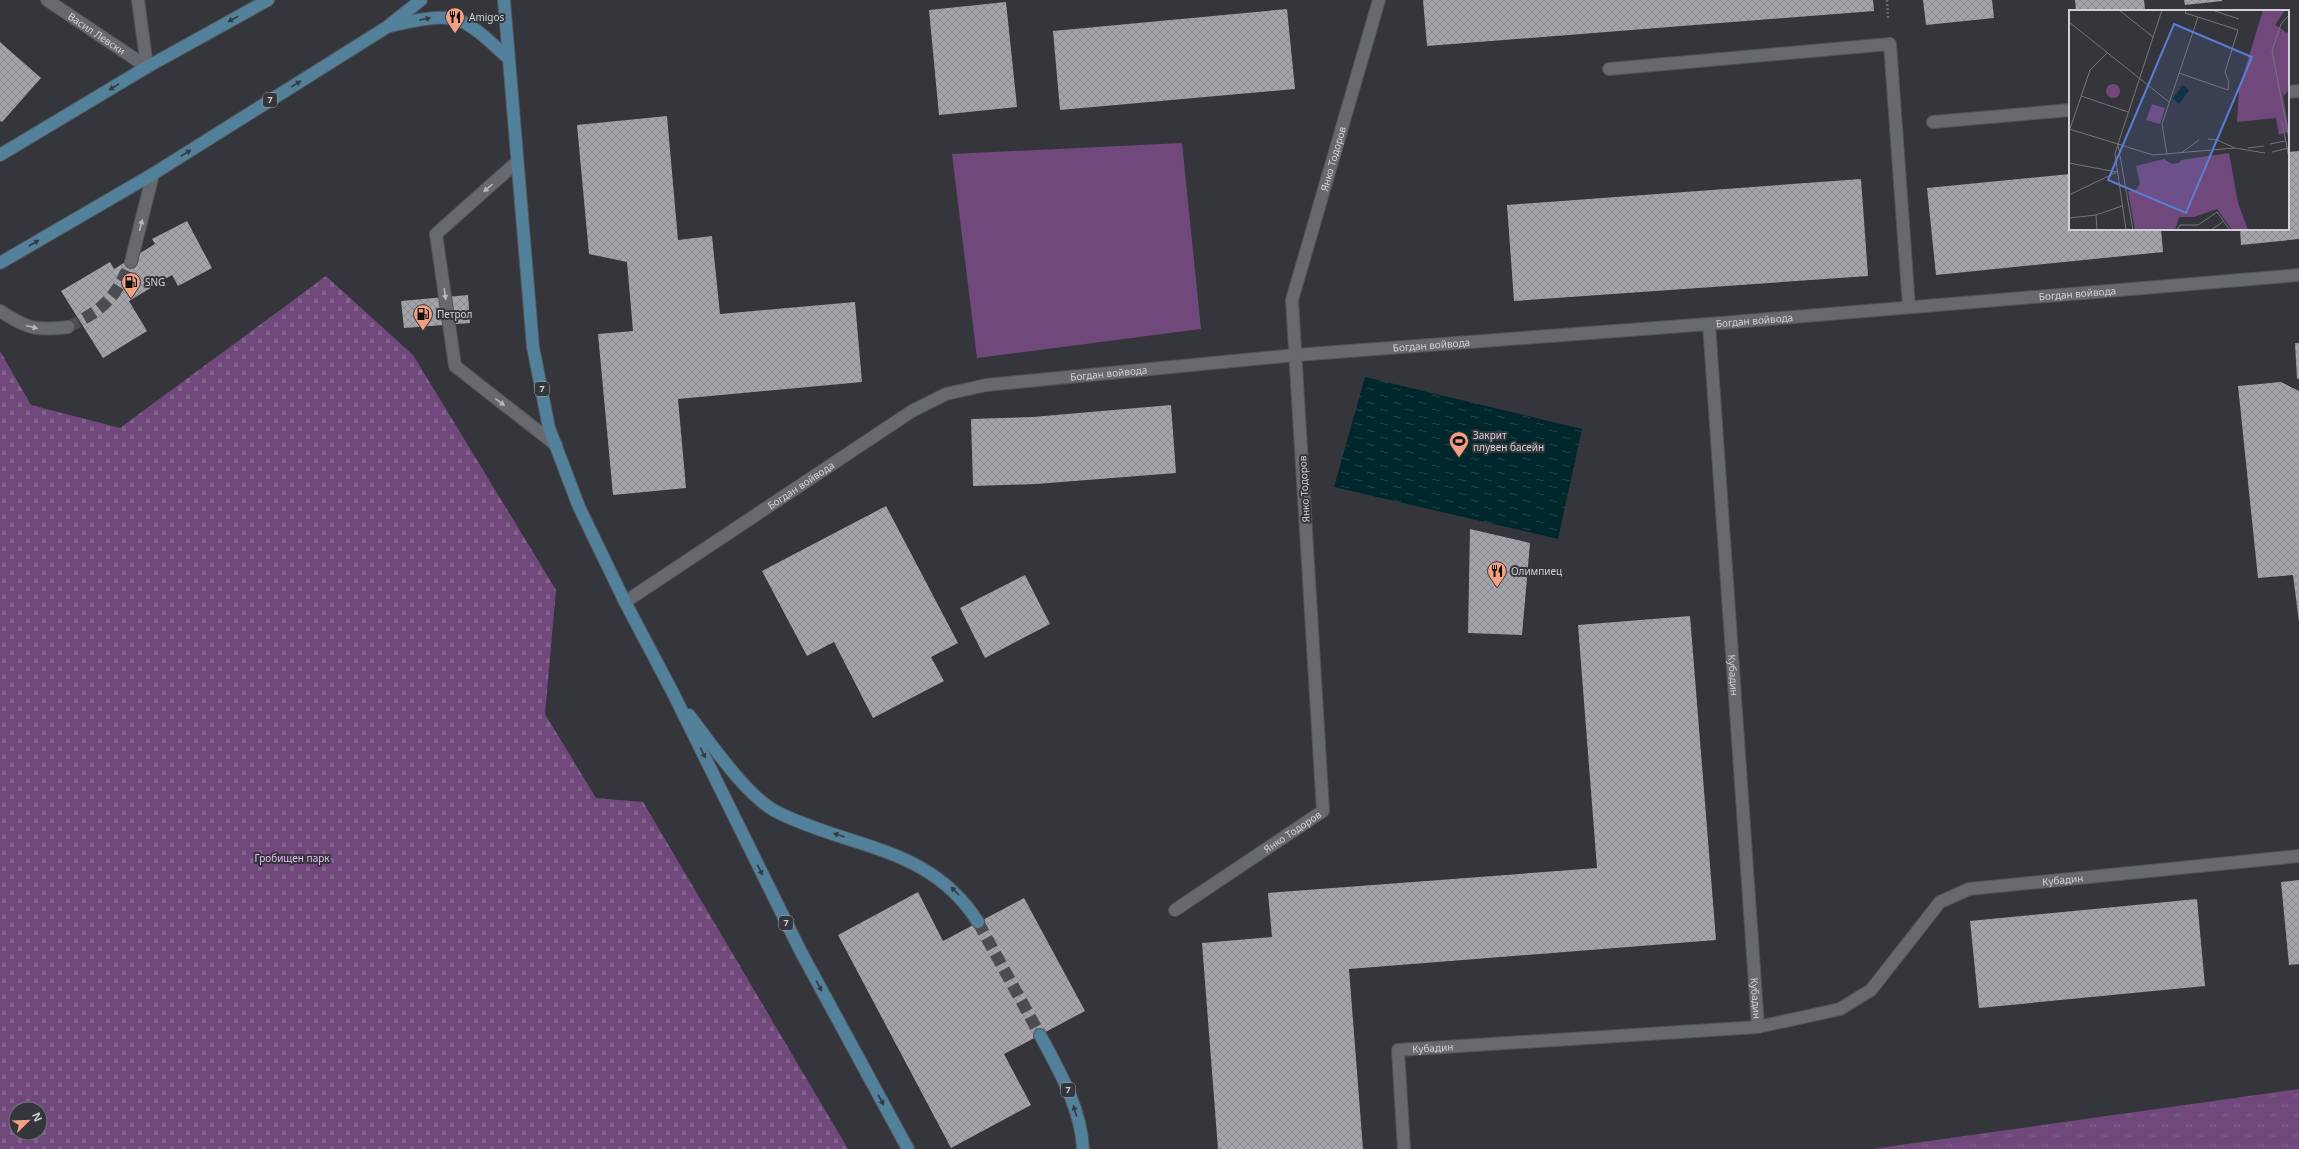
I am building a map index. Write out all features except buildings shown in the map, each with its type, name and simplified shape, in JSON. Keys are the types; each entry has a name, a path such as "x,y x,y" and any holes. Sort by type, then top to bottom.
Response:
{"main road":[{"path":"0,155 147,67 268,0"},
{"path":"387,27 421,0"},
{"name":"7","path":"504,0 533,347 549,428 579,507 625,602 673,693 801,952 908,1149"},
{"name":"7","path":"0,263 153,174 387,27 433,18 462,21 479,32 508,58"},
{"name":"7","path":"673,693 736,774 757,796 777,813 914,863 950,887 963,900 978,922"},
{"name":"7","path":"1040,1035 1070,1094 1078,1120 1083,1149"}],"street":[{"name":"Васил Левски","path":"48,0 147,67"},
{"path":"138,0 147,67"},
{"name":"Янко Тодоров","path":"1175,910 1323,812 1292,300 1380,0"},
{"path":"1609,69 1890,44 1909,307"},
{"path":"2289,92 2299,91"},
{"path":"1933,122 2069,110"},
{"path":"517,162 436,234 455,366 556,445"},
{"path":"131,262 153,174"},
{"name":"Богдан войвода","path":"625,602 912,411 946,394 986,385 1296,355 1709,324 2299,275"},
{"path":"0,311 21,324 42,330 68,326"},
{"name":"Кубадин","path":"1709,324 1758,1026"},
{"name":"Кубадин","path":"1404,1149 1398,1050 1758,1026 1840,1009 1871,990 1940,902 1969,889 2299,856"}],"green space":[{"path":"1182,143 1201,329 977,358 952,154"},
{"name":"Гробищен парк","path":"326,276 413,355 556,590 545,714 596,798 643,802 848,1149 0,1149 0,351 31,405 120,428"},
{"path":"2299,1089 2299,1149 1872,1149"}],"water":[{"name":"Закрит плувен басейн","path":"1365,377 1582,429 1558,539 1334,487"}],"tunnel":[{"path":"68,327 91,315 107,302 119,286 131,262"},
{"path":"978,922 1040,1035"}],"place":[{"name":"Amigos","path":"455,34"},
{"name":"SNG","path":"131,299"},
{"name":"Петрол","path":"423,331"},
{"name":"Закрит плувен басейн","path":"1459,458"},
{"name":"Олимпиец","path":"1497,588"}]}
